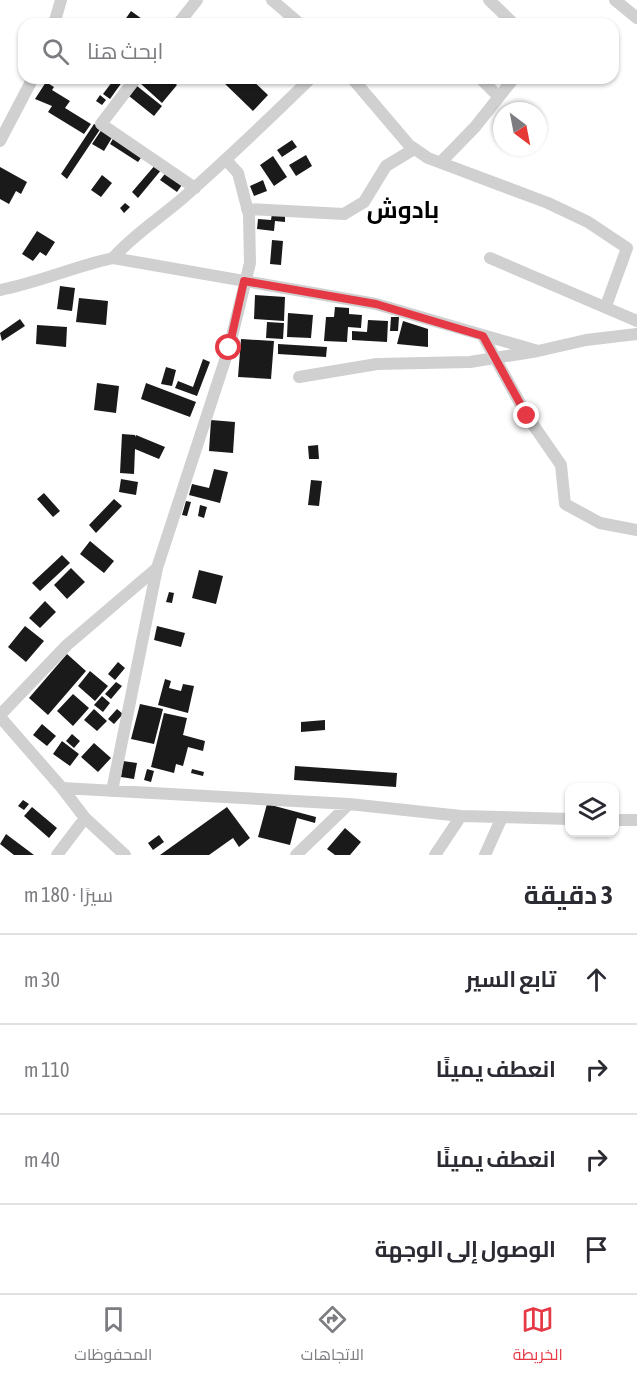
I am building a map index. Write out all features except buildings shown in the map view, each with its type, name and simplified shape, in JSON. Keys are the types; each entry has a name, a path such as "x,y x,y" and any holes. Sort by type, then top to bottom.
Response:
{"street":[{"path":"56,18 61,0"},
{"path":"183,18 197,0"},
{"path":"272,0 293,18"},
{"path":"489,0 508,18"},
{"path":"615,0 637,18"},
{"path":"0,141 30,84"},
{"path":"131,84 101,124 195,188"},
{"path":"113,258 128,241 195,188 226,160 305,84"},
{"path":"357,84 414,148 441,162 519,191 588,222 627,248 606,306"},
{"path":"486,84 499,97"},
{"path":"441,162 509,84"},
{"path":"247,209 344,214 364,202 386,166 414,148"},
{"path":"112,791 157,568 229,348 250,263 247,209 238,173 226,160"},
{"path":"0,290 37,283 81,265 113,258 376,304 538,351"},
{"path":"490,258 637,321"},
{"path":"299,377 377,364 470,362 538,351 586,340 637,334"},
{"path":"483,336 527,416 561,465 565,504 600,523 637,530"},
{"path":"124,855 85,818 0,716 68,645 157,568"},
{"path":"62,788 349,804 461,816 565,819"},
{"path":"296,855 349,804"},
{"path":"435,855 461,816"},
{"path":"485,855 502,817"},
{"path":"57,855 85,818"},
{"path":"619,820 637,820"}],"district":[{"name":"بادوش","path":"403,209"}],"route":[{"path":"229,348 244,281 376,304 483,336 527,416"}]}
